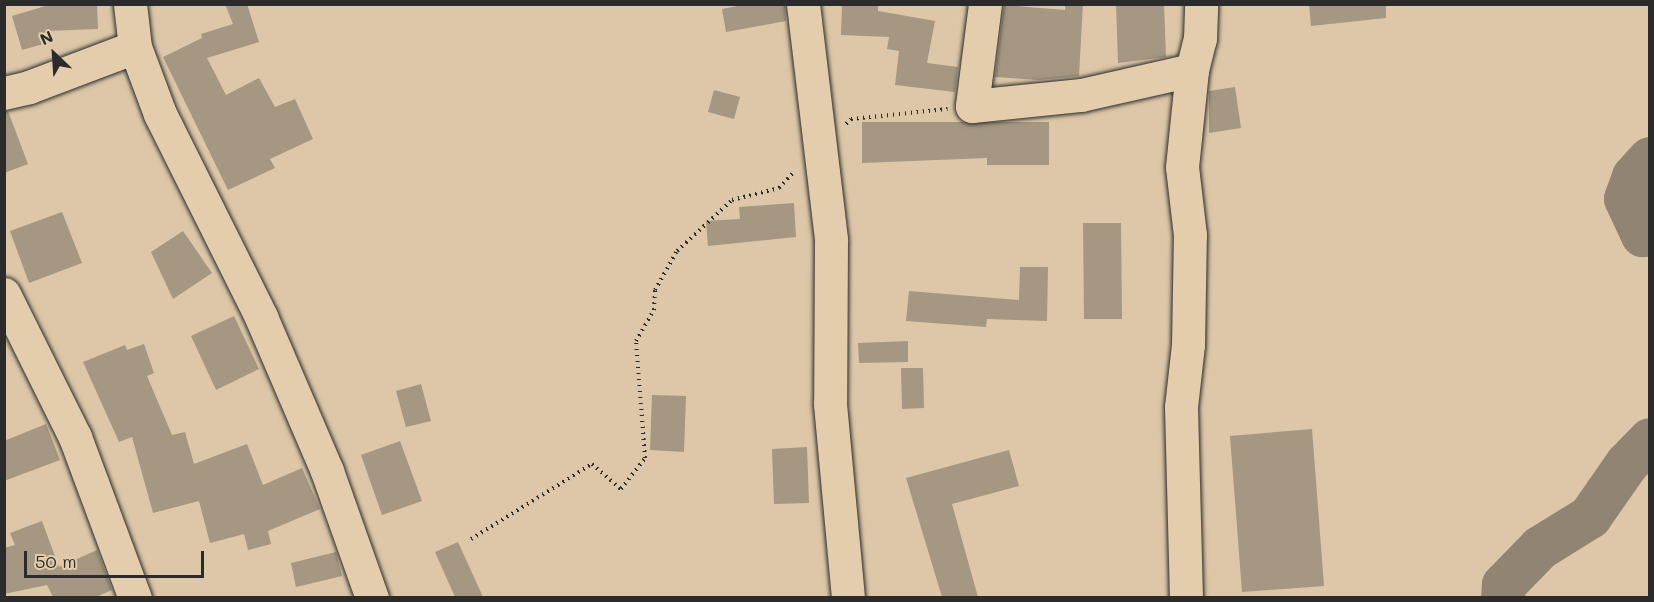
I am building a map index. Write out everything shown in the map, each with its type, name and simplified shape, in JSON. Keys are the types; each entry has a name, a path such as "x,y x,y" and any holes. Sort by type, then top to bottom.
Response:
{"street":[{"path":"130,4 135,46 160,114 261,317 327,471 372,597"},
{"path":"803,4 818,147 831,240 830,404 848,597"},
{"path":"985,4 972,106 1081,95 1192,69"},
{"path":"1186,597 1181,406 1188,345 1190,235 1182,167 1192,69 1200,39 1201,4"},
{"path":"4,93 29,87 135,46"},
{"path":"4,294 52,388 103,505 135,597"}],"path":[{"path":"471,539 592,464 621,489 645,458 636,341 654,310 655,290 676,252 732,200 779,188 818,147 851,119 972,106"}],"building":[{"path":"52,4 97,4 98,29 46,31 50,42 22,50 12,16"},
{"path":"225,4 247,4 259,42 207,58 226,95 259,78 275,107 295,99 313,139 270,159 275,168 228,190 163,57 202,38 201,34 233,24"},
{"path":"748,4 785,4 786,21 726,32 722,9"},
{"path":"842,4 878,4 878,11 935,21 927,63 958,67 955,92 895,85 899,51 887,49 889,37 841,35"},
{"path":"1065,4 1083,4 1079,76 1039,80 995,77 1004,5 1065,10"},
{"path":"1116,4 1164,4 1166,57 1118,63"},
{"path":"1309,4 1386,4 1386,18 1311,26"},
{"path":"1235,87 1241,128 1209,133 1209,91"},
{"path":"714,90 740,97 734,119 708,112"},
{"path":"4,111 8,111 28,164 4,173"},
{"path":"862,122 1049,122 1049,165 987,165 987,158 862,163"},
{"path":"794,203 796,237 708,246 706,221 740,219 739,207"},
{"path":"62,212 82,263 29,283 10,231"},
{"path":"1083,223 1121,223 1122,319 1084,319"},
{"path":"183,231 212,273 173,299 151,252"},
{"path":"1020,267 1048,267 1047,321 987,319 986,327 906,321 909,291 1019,300"},
{"path":"234,316 259,369 216,390 191,336"},
{"path":"908,341 908,362 859,363 858,343"},
{"path":"144,344 154,373 147,376 172,435 185,432 194,464 247,444 263,485 302,468 320,509 268,531 271,544 248,550 244,534 210,543 199,501 153,513 132,437 119,442 83,362 125,345 127,350"},
{"path":"901,368 923,368 924,408 902,409"},
{"path":"421,384 431,421 406,427 396,391"},
{"path":"652,395 686,396 684,452 650,450"},
{"path":"46,424 60,460 4,481 4,441"},
{"path":"1312,429 1324,586 1242,592 1230,436"},
{"path":"400,441 422,501 382,515 361,455"},
{"path":"807,447 809,503 774,504 772,449"},
{"path":"1009,450 1019,486 952,504 978,597 942,597 906,478"},
{"path":"42,521 59,567 97,550 112,590 96,597 53,597 47,585 4,594 4,548 15,545 10,533"},
{"path":"458,542 483,597 455,597 435,552"},
{"path":"336,552 342,576 296,587 291,563"}],"waterway":[{"path":"1650,159 1634,177 1626,199 1643,235 1650,233"},
{"path":"1503,598 1504,585 1540,548 1590,517 1627,464 1650,440"}]}
